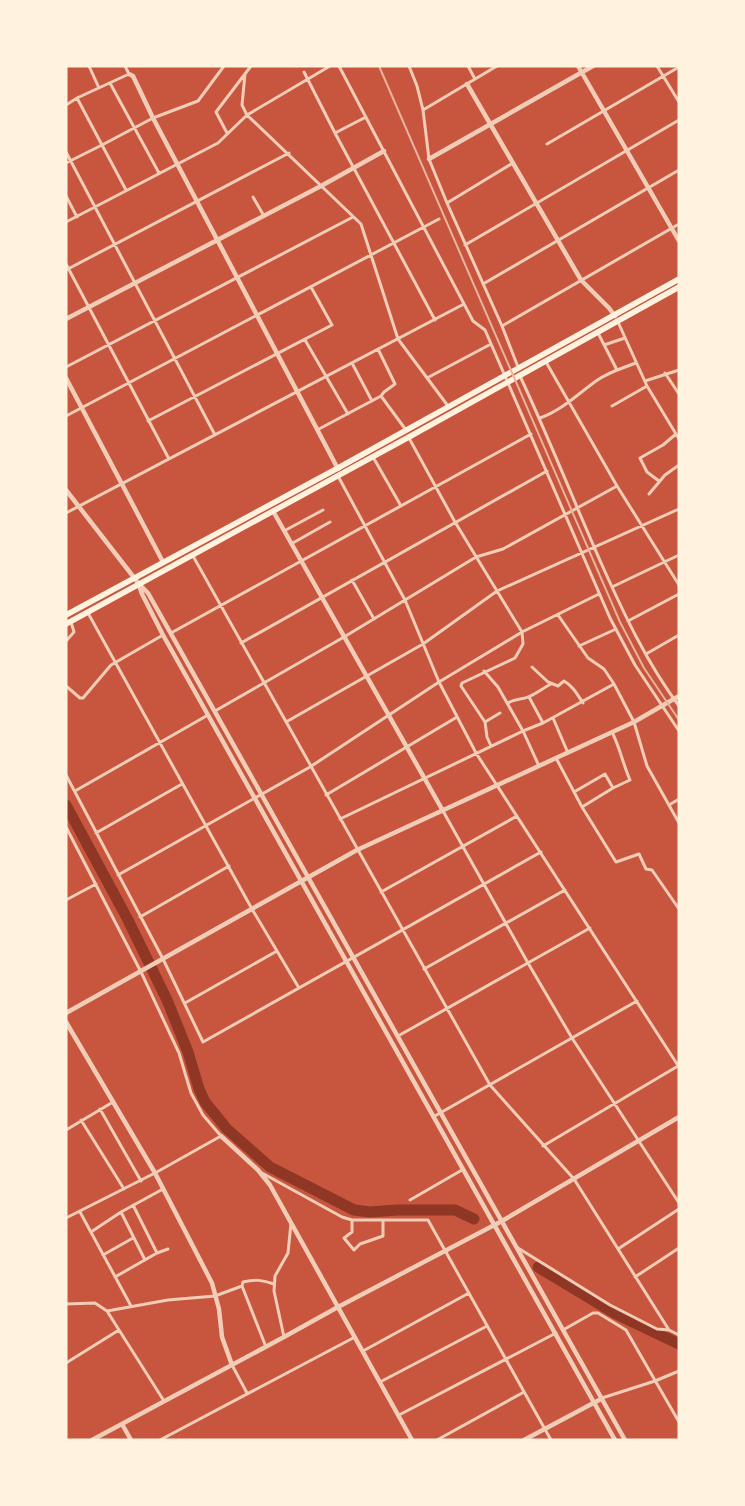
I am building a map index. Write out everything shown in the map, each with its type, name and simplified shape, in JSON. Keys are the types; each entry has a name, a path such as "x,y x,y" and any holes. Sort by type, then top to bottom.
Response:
{"highway":[{"path":"66,614 338,468 679,279"},
{"path":"68,623 679,288"}],"street":[{"path":"89,66 99,88"},
{"path":"125,66 129,74 133,76 153,118 319,430 338,468 338,476 405,600 440,682 476,753 678,1066 543,1146"},
{"path":"66,163 153,118 198,101 224,66"},
{"path":"227,133 216,112 251,66"},
{"path":"66,222 218,142 247,115 330,66"},
{"path":"339,66 473,321 485,330 506,374 599,594 635,665 679,731"},
{"path":"409,66 417,86 423,110 430,159 447,203 502,326 520,376 540,418 594,548 628,621 646,654 679,706"},
{"path":"468,66 475,80"},
{"path":"423,110 497,66"},
{"path":"578,66 679,241"},
{"path":"430,159 593,66"},
{"path":"657,66 679,102"},
{"path":"546,144 679,67"},
{"path":"304,72 435,320"},
{"path":"66,105 129,74"},
{"path":"246,74 242,105 247,115 361,224 398,339 448,406"},
{"path":"110,83 159,173"},
{"path":"467,84 581,280 614,315 644,381 679,439"},
{"path":"77,98 126,190"},
{"path":"335,133 366,117"},
{"path":"465,245 679,120"},
{"path":"66,319 322,186 384,151"},
{"path":"66,152 215,435"},
{"path":"67,270 288,153"},
{"path":"447,203 514,163"},
{"path":"483,284 679,170"},
{"path":"66,196 77,217"},
{"path":"253,197 264,216"},
{"path":"66,367 353,217"},
{"path":"66,416 439,219"},
{"path":"502,326 679,224"},
{"path":"66,264 67,270 89,307 169,459"},
{"path":"148,421 332,325 311,287"},
{"path":"66,514 464,304"},
{"path":"598,333 616,370"},
{"path":"604,345 625,338"},
{"path":"305,340 348,414"},
{"path":"427,378 491,344"},
{"path":"319,430 381,396 395,384 378,349"},
{"path":"546,362 617,486 679,585"},
{"path":"352,363 372,401"},
{"path":"540,418 568,403 598,380 616,370 636,363"},
{"path":"644,381 679,370"},
{"path":"665,373 679,394"},
{"path":"66,378 163,562"},
{"path":"612,406 647,386"},
{"path":"381,396 406,430"},
{"path":"171,634 531,434"},
{"path":"659,481 647,472 640,458 663,445 676,434"},
{"path":"409,437 455,522 522,632 523,644 514,658 484,671 462,683 461,686 485,722 487,737 491,746"},
{"path":"373,457 401,506"},
{"path":"649,494 659,481 679,465"},
{"path":"241,643 547,472"},
{"path":"215,711 344,637 476,557 504,549 617,486"},
{"path":"66,490 134,578 147,591 625,1440"},
{"path":"286,722 424,644 497,591 679,509"},
{"path":"284,531 323,510"},
{"path":"273,511 572,1038 679,1203"},
{"path":"291,544 330,522"},
{"path":"192,555 490,1085 574,1179 669,1330"},
{"path":"612,587 679,555"},
{"path":"352,580 374,619"},
{"path":"139,584 142,594 163,635 615,1440"},
{"path":"118,875 310,767 440,682 522,632 599,594"},
{"path":"628,621 679,594"},
{"path":"88,612 252,909 299,988"},
{"path":"558,614 588,658 604,669 614,684 634,722 647,766 679,823"},
{"path":"66,641 74,632 68,623"},
{"path":"580,646 616,629"},
{"path":"66,686 80,698 83,698 111,665 163,635"},
{"path":"646,654 679,635"},
{"path":"532,667 551,684 558,686 564,681 568,683 583,703"},
{"path":"484,671 508,702 539,766"},
{"path":"508,702 518,698 529,697 551,684"},
{"path":"340,819 522,731 544,723 583,703 614,684"},
{"path":"66,1013 357,850 634,722 679,696"},
{"path":"529,697 544,723"},
{"path":"485,722 500,713"},
{"path":"74,791 208,715"},
{"path":"326,795 457,717"},
{"path":"553,718 568,752"},
{"path":"582,806 630,780 624,767 620,748 612,732"},
{"path":"556,758 616,862 639,854 646,869 652,870 658,877 679,909"},
{"path":"574,792 606,774 613,788"},
{"path":"66,775 185,1003 202,1042 541,852"},
{"path":"96,833 182,784"},
{"path":"669,805 679,799"},
{"path":"382,892 516,816"},
{"path":"66,827 141,972 179,1052 191,1094 203,1115 221,1136 258,1170 270,1185 412,1440"},
{"path":"140,917 229,866"},
{"path":"66,900 96,884"},
{"path":"424,969 565,890"},
{"path":"398,1036 590,928"},
{"path":"185,1003 277,951"},
{"path":"434,1117 637,1001"},
{"path":"66,1022 155,1173 212,1283 219,1309 222,1337 232,1365 247,1393"},
{"path":"66,1130 113,1102"},
{"path":"100,1109 141,1181"},
{"path":"92,1440 494,1225 679,1117"},
{"path":"81,1120 124,1189"},
{"path":"66,1218 141,1181 221,1136"},
{"path":"258,1170 342,1217 352,1220 428,1220 551,1440"},
{"path":"410,1200 462,1170"},
{"path":"90,1232 120,1212 163,1189"},
{"path":"133,1205 157,1253"},
{"path":"618,1249 679,1209"},
{"path":"80,1212 131,1306"},
{"path":"120,1212 145,1260"},
{"path":"352,1220 352,1232 344,1238 354,1250 360,1244 383,1236 383,1220"},
{"path":"284,1337 274,1284 275,1276 288,1253 291,1222"},
{"path":"103,1255 134,1238"},
{"path":"518,1248 610,1305 657,1329 669,1330 679,1335"},
{"path":"636,1276 679,1248"},
{"path":"115,1278 157,1253 168,1249"},
{"path":"107,1311 168,1300 215,1296 242,1286 243,1282 254,1279 274,1284"},
{"path":"242,1286 266,1347"},
{"path":"363,1351 469,1293"},
{"path":"66,1304 95,1303 107,1311 164,1402"},
{"path":"564,1330 598,1313 626,1330 679,1422"},
{"path":"380,1382 487,1326"},
{"path":"66,1363 119,1330"},
{"path":"399,1415 556,1333"},
{"path":"160,1440 355,1337"},
{"path":"524,1440 594,1402 679,1370"},
{"path":"437,1440 524,1392"},
{"path":"122,1424 131,1440"}],"waterway":[{"path":"66,805 127,918 167,1000 188,1052 205,1102 227,1129 270,1167 354,1210 370,1212 455,1210 474,1219"},
{"path":"538,1267 616,1314 679,1344"}],"railway":[{"path":"379,66 620,622 644,668 679,720"}]}
